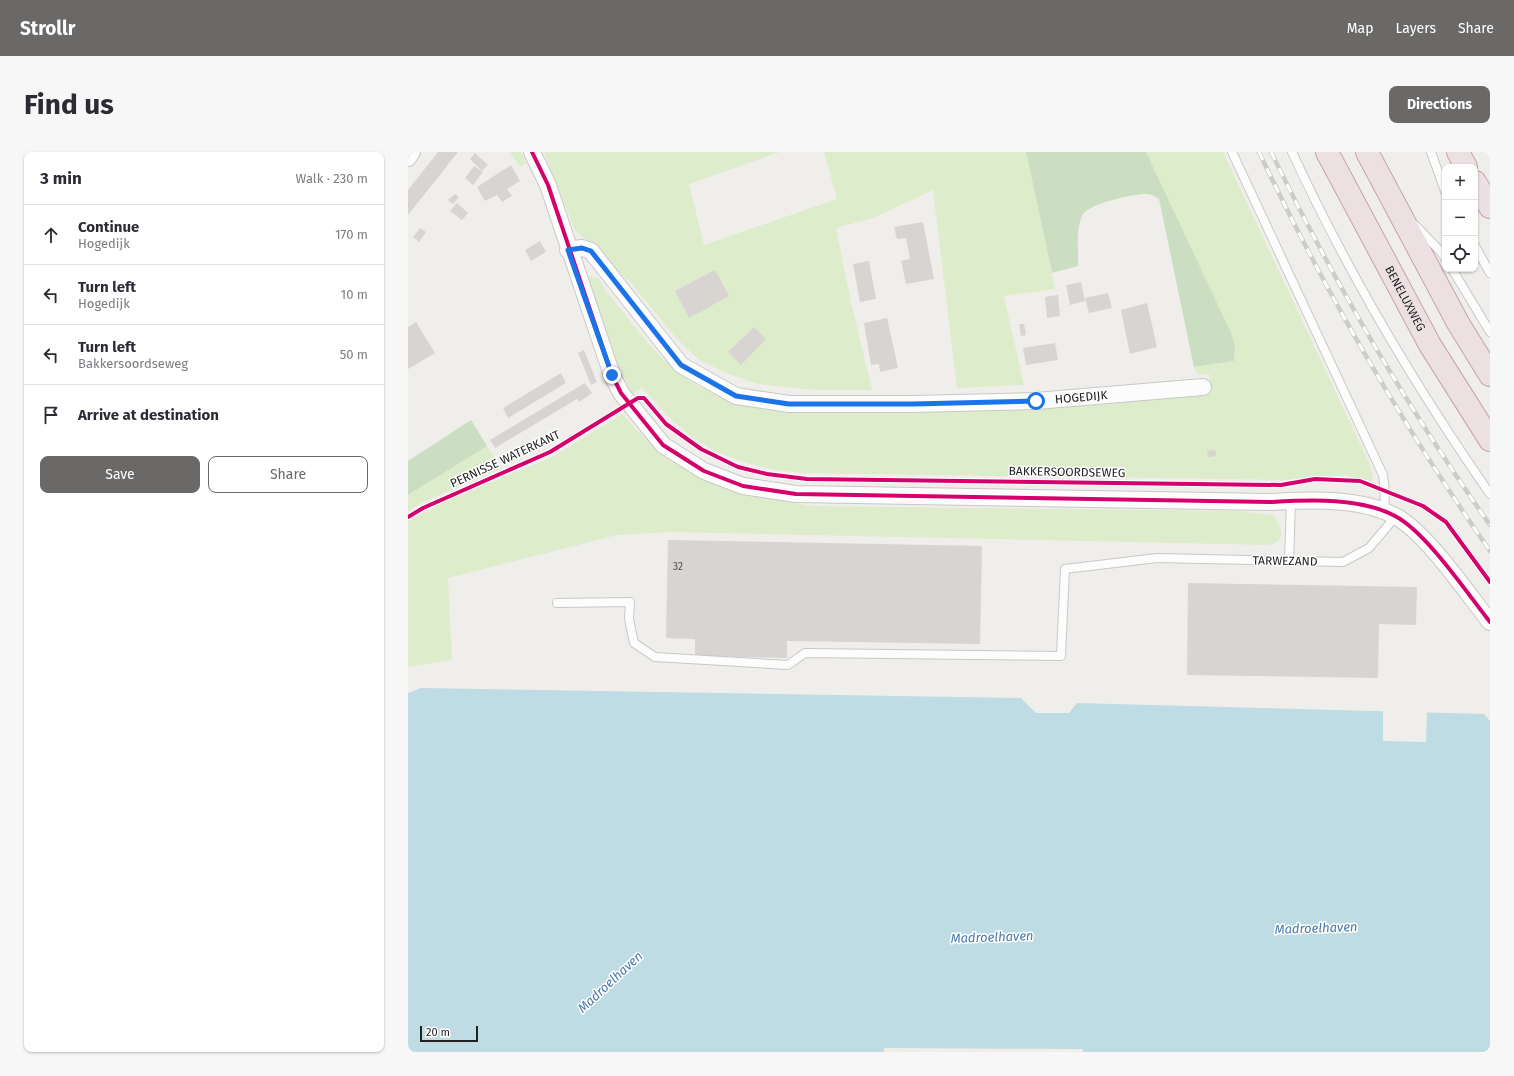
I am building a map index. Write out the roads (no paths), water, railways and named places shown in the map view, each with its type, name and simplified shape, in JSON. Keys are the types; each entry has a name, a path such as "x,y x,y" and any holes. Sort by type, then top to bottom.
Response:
{"highway":[{"name":"BENELUXWEG","path":"1328,152 1430,345 1490,440"},
{"path":"1368,152 1458,323 1490,375"},
{"path":"1458,152 1464,164"},
{"path":"1478,187 1490,207"}],"street":[{"path":"408,158 412,152"},
{"path":"532,152 548,185 568,250 612,375 621,394 663,445 704,471 743,486 796,494 1291,501 1321,500 1355,504 1390,514 1414,530 1490,622"},
{"name":"HOGEDIJK","path":"568,250 582,248 591,251 681,365 736,396 789,404 921,404 1036,401 1203,387"}],"lane":[{"path":"1232,152 1383,475 1390,514"},
{"path":"1292,152 1317,206 1400,354 1490,494"},
{"path":"1431,152 1442,183"},
{"path":"1393,202 1442,252"},
{"path":"1478,251 1490,273"},
{"path":"1454,272 1490,332"},
{"path":"1289,562 1291,501"},
{"name":"TARWEZAND","path":"558,604 630,602 629,619 634,643 655,657 788,665 805,653 1061,656 1065,569 1156,558 1343,562 1369,548 1390,514"}],"water":[{"name":"Madroelhaven","path":"421,688 1021,698 1036,713 1069,713 1077,703 1484,714 1490,721 1490,1052 408,1052 408,693"}],"railway":[{"path":"1259,152 1311,256 1366,356 1426,455 1490,551"},
{"path":"1271,152 1320,249 1373,343 1430,435 1490,525"}]}
